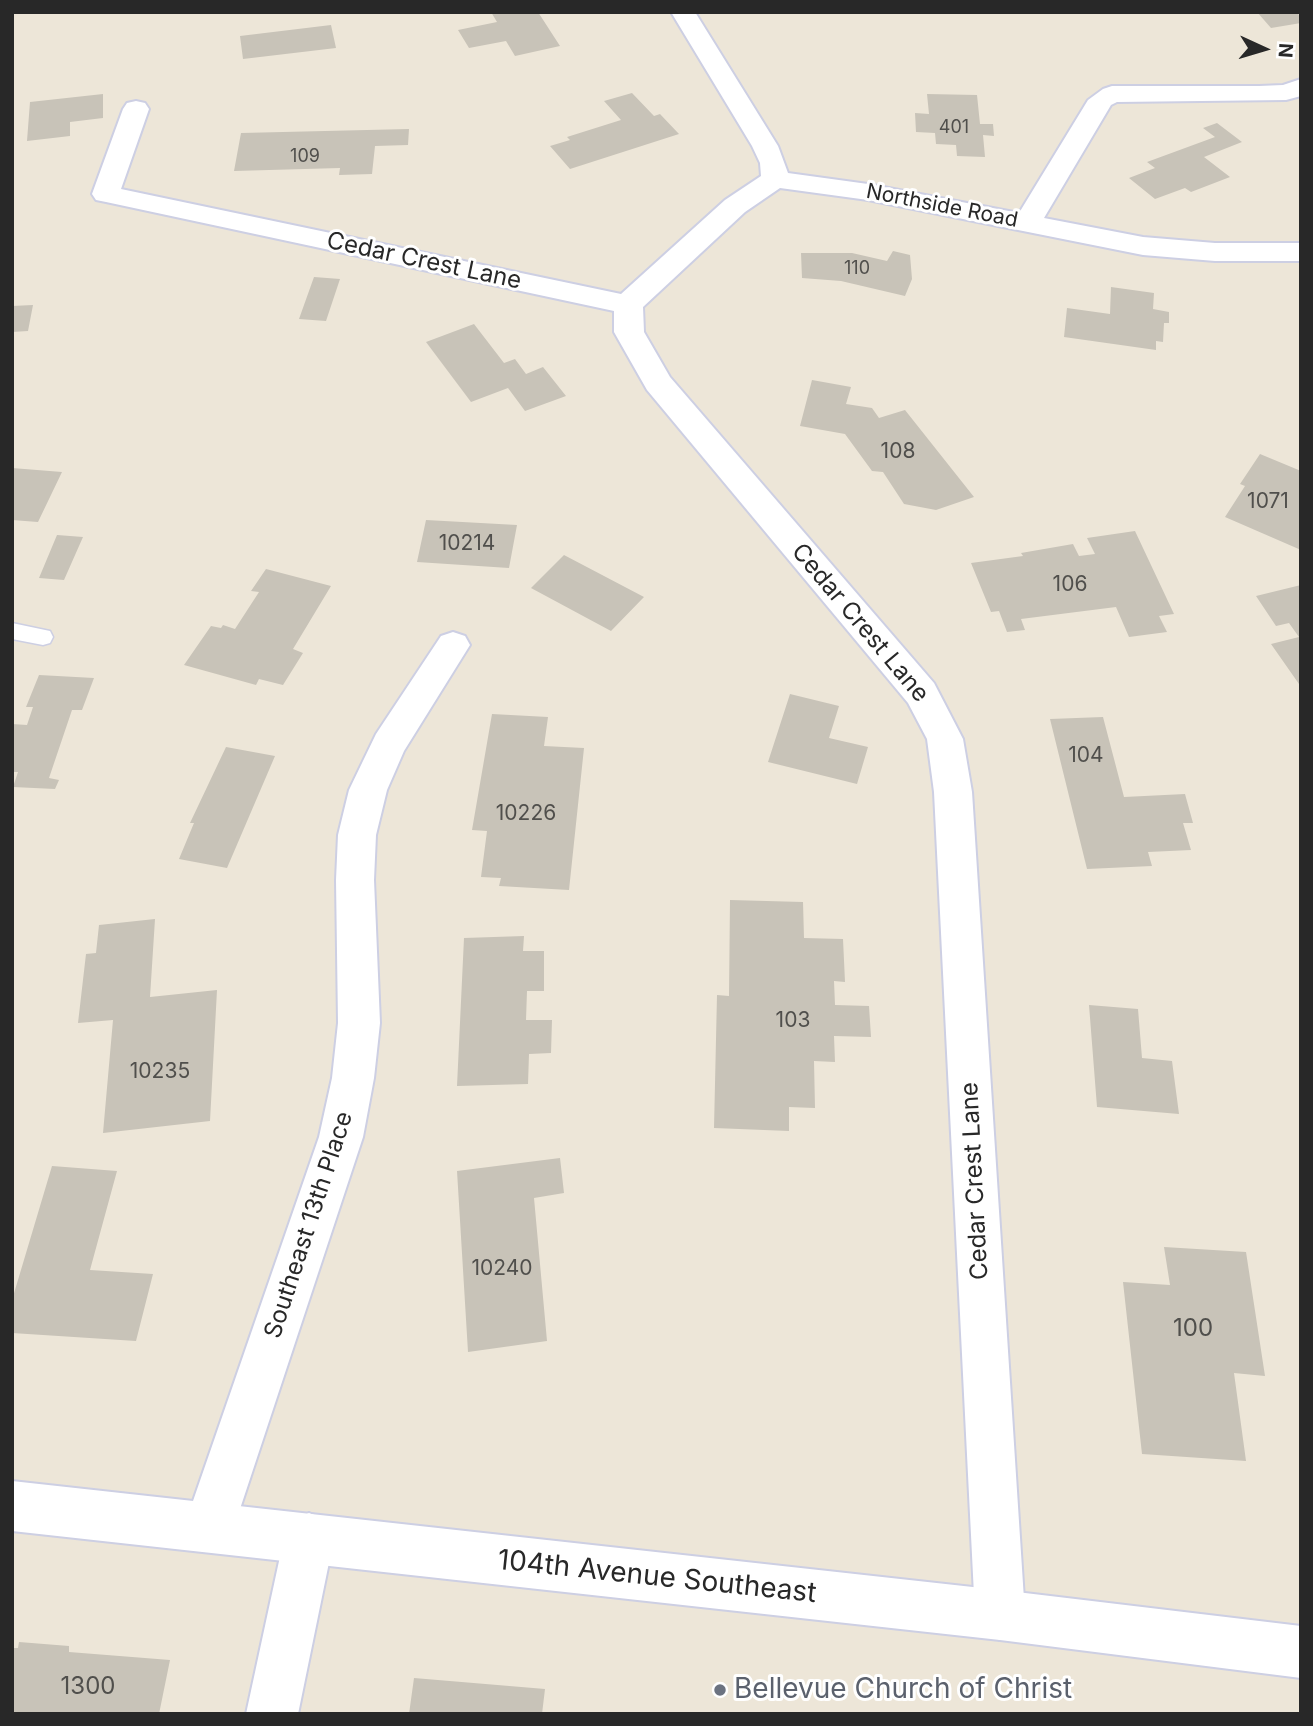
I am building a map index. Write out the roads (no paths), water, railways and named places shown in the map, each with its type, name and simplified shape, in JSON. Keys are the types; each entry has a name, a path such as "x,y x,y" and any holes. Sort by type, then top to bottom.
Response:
{"street":[{"path":"628,305 735,206 775,178 773,163 765,146 683,12"},
{"path":"1028,222 1101,100 1112,94 1259,94 1286,92 1301,87"},
{"name":"Cedar Crest Lane","path":"136,109 106,194 628,305 629,331 658,383 921,693 945,739 954,820 1000,1615"},
{"name":"Northside Road","path":"775,178 868,192 1143,246 1178,250 1301,252"},
{"name":"Southeast 13th Place","path":"209,1527 341,1137 353,1079 359,1023 355,880 358,835 368,790 389,744 453,645"},
{"name":"104th Avenue Southeast","path":"12,1506 1000,1615 1301,1652"},
{"path":"272,1714 309,1538"}],"lane":[{"path":"12,631 43,637"}],"place":[{"name":"Bellevue Church of Christ","path":"720,1690"}]}
